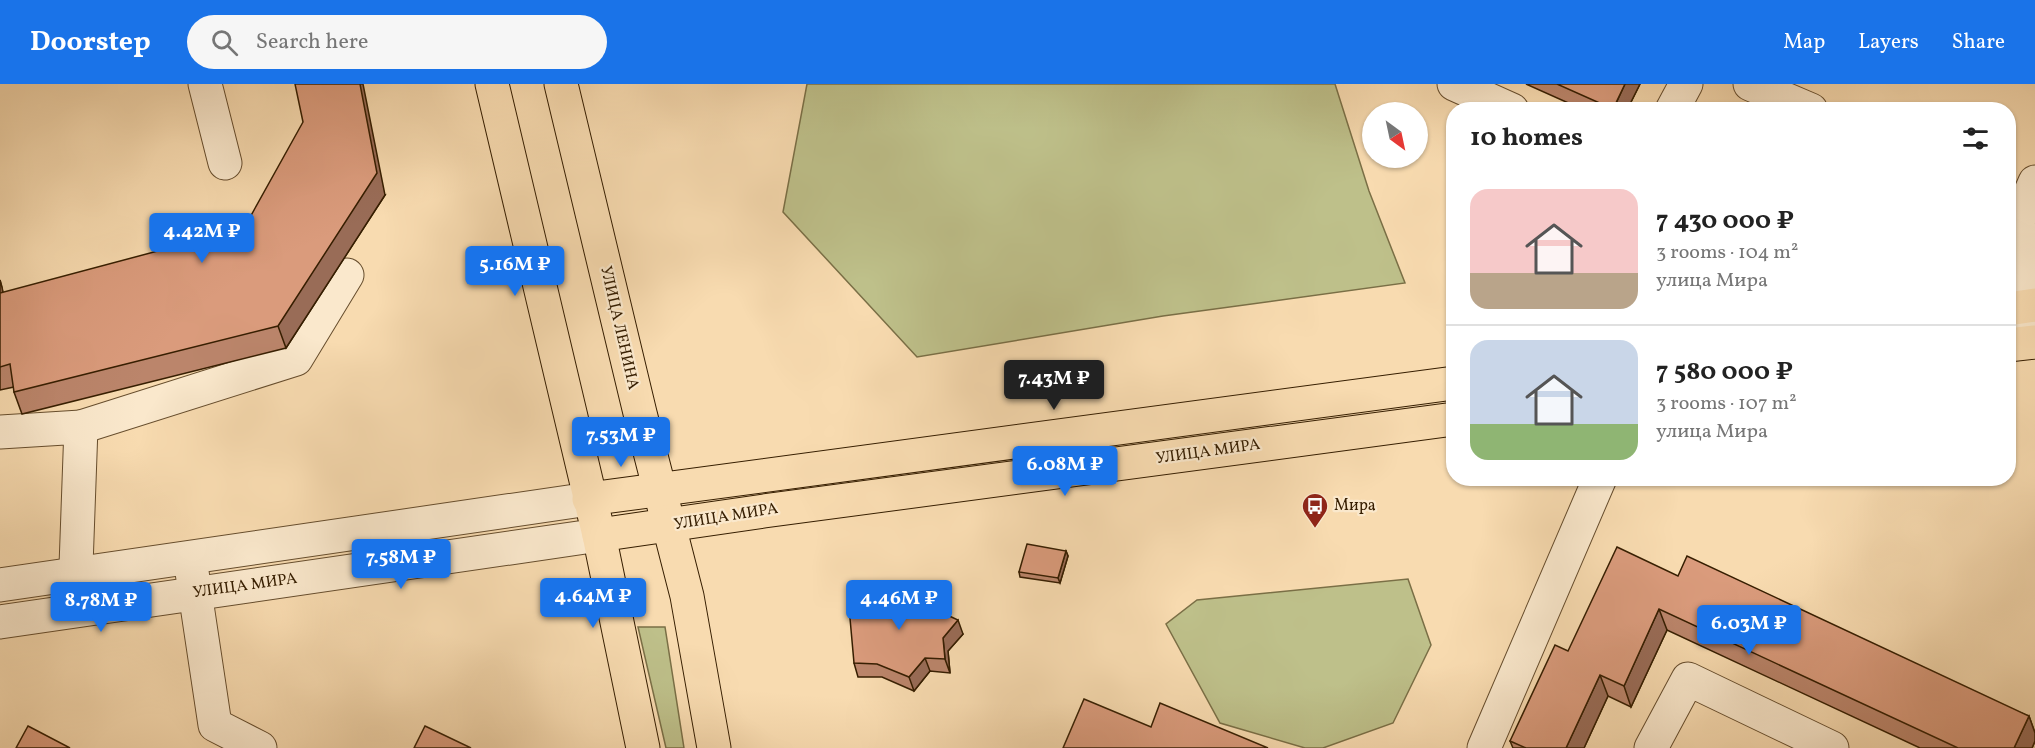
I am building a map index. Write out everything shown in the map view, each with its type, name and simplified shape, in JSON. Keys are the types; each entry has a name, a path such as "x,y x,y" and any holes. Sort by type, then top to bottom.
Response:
{"main road":[{"path":"492,84 599,536 643,748"},
{"name":"УЛИЦА ЛЕНИНА","path":"561,84 640,413 687,596 714,748"},
{"name":"УЛИЦА МИРА","path":"589,499 1446,384"},
{"name":"УЛИЦА МИРА","path":"599,536 1446,420"}],"street":[{"path":"205,84 225,163"},
{"path":"1454,84 1494,102"},
{"path":"1676,102 1686,84"},
{"path":"1750,84 1792,102"},
{"path":"2024,191 2018,222 2025,343"},
{"path":"0,432 81,427 296,359 346,275"},
{"path":"76,611 75,574 81,427"},
{"path":"1484,748 1597,486"},
{"name":"УЛИЦА МИРА","path":"0,585 589,499"},
{"name":"УЛИЦА МИРА","path":"0,622 599,536"},
{"path":"190,557 215,725 260,748"},
{"path":"1651,748 1688,679 1832,748"}],"green space":[{"path":"807,84 1335,84 1369,191 1405,283 1163,316 917,357 783,212"},
{"path":"1408,579 1431,645 1393,723 1323,748 1305,748 1220,723 1166,624 1197,600"},
{"path":"638,627 665,627 684,748 666,748"}],"building":[{"path":"295,84 360,84 377,173 278,326 14,392 10,364 0,367 0,293 244,228 303,122"},
{"path":"1557,84 1625,84 1616,102 1597,102"},
{"path":"1027,544 1066,551 1058,578 1019,572"},
{"path":"1617,547 1678,576 1687,556 2029,716 2014,748 1958,748 1659,609 1624,686 1600,675 1566,748 1526,748 1510,741 1555,645 1568,651"},
{"path":"899,592 936,592 932,608 958,620 943,638 945,659 925,658 909,677 877,664 854,663 849,607"},
{"path":"1084,699 1151,727 1160,703 1268,748 1063,748"},
{"path":"28,726 70,748 16,748"},
{"path":"425,726 471,748 414,748"}],"place":[{"name":"Мира","path":"1315,529"}]}
